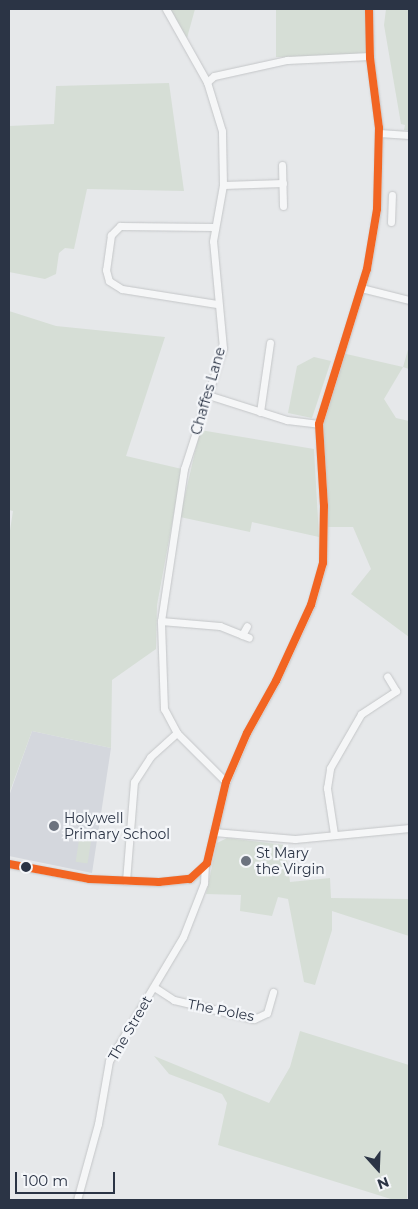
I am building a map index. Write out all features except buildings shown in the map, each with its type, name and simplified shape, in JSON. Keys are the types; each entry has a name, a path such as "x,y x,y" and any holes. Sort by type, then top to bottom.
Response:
{"street":[{"name":"Chaffes Lane","path":"166,9 208,82 222,130 223,185 214,227 218,304 223,348 184,470 161,621 164,709 177,733 226,782"},
{"path":"208,395 260,412 318,424 361,288 377,209 379,133 370,56 369,9"},
{"path":"208,82 214,76 287,60 370,56"},
{"path":"379,133 409,135"},
{"path":"282,165 283,206"},
{"path":"223,185 283,183"},
{"path":"391,222 392,195"},
{"path":"377,209 392,209"},
{"path":"214,227 120,226 111,235 106,270 109,281 122,288 218,304"},
{"path":"361,288 409,300"},
{"path":"260,412 270,342"},
{"name":"The Street","path":"77,1200 98,1124 110,1061 183,938 206,876 205,866 226,782 247,733 299,633 320,578 324,506 318,424"},
{"path":"161,621 220,626 246,636 247,626"},
{"path":"334,834 327,788 330,768 361,714 396,691 387,676"},
{"path":"126,881 133,784 148,759 177,733"},
{"path":"214,832 292,839 409,828"},
{"path":"9,864 81,877 126,881 184,881 194,877 205,866"},
{"path":"194,877 200,888"},
{"name":"The Poles","path":"154,987 174,1000 254,1018 267,1013 273,992"}],"shaded area":[{"path":"168,9 195,9 187,38"},
{"path":"276,9 366,9 366,57 276,57"},
{"path":"386,9 409,9 409,130 404,130 405,125 401,124 384,25"},
{"path":"169,83 184,191 87,189 74,249 65,248 59,253 56,274 45,279 9,272 9,126 54,124 56,86"},
{"path":"9,311 56,326 165,337 126,456 182,469 157,605 156,649 112,680 111,748 32,731 9,794 9,537 13,511 9,510"},
{"path":"409,346 409,369 403,367"},
{"path":"342,353 403,367 384,399 396,418 409,421 409,637 351,594 371,569 353,527 326,527 322,426"},
{"path":"314,357 331,361 312,418 288,413 297,366"},
{"path":"200,430 314,449 319,537 252,522 250,532 180,517"},
{"name":"Holywell Primary School","path":"32,731 111,748 92,873 9,856 9,796"},
{"path":"80,834 92,836 87,864 76,862"},
{"path":"227,838 285,845 290,882 330,878 331,898 409,899 409,936 332,911 332,930 315,985 304,982 288,899 278,897 272,916 240,911 241,895 206,894 217,843"},
{"path":"300,1031 409,1065 407,1200 394,1200 218,1145 227,1103 222,1094 169,1074 154,1056 269,1103 290,1067"}],"transit line":[{"path":"9,864 89,879 159,882 190,879 207,863 226,782 247,733 276,681 311,605 323,563 324,506 319,424 367,269 377,209 379,128 370,58 369,9"}],"place":[{"name":"Holywell Primary School","path":"54,826"},
{"name":"St Mary the Virgin","path":"246,861"}]}
